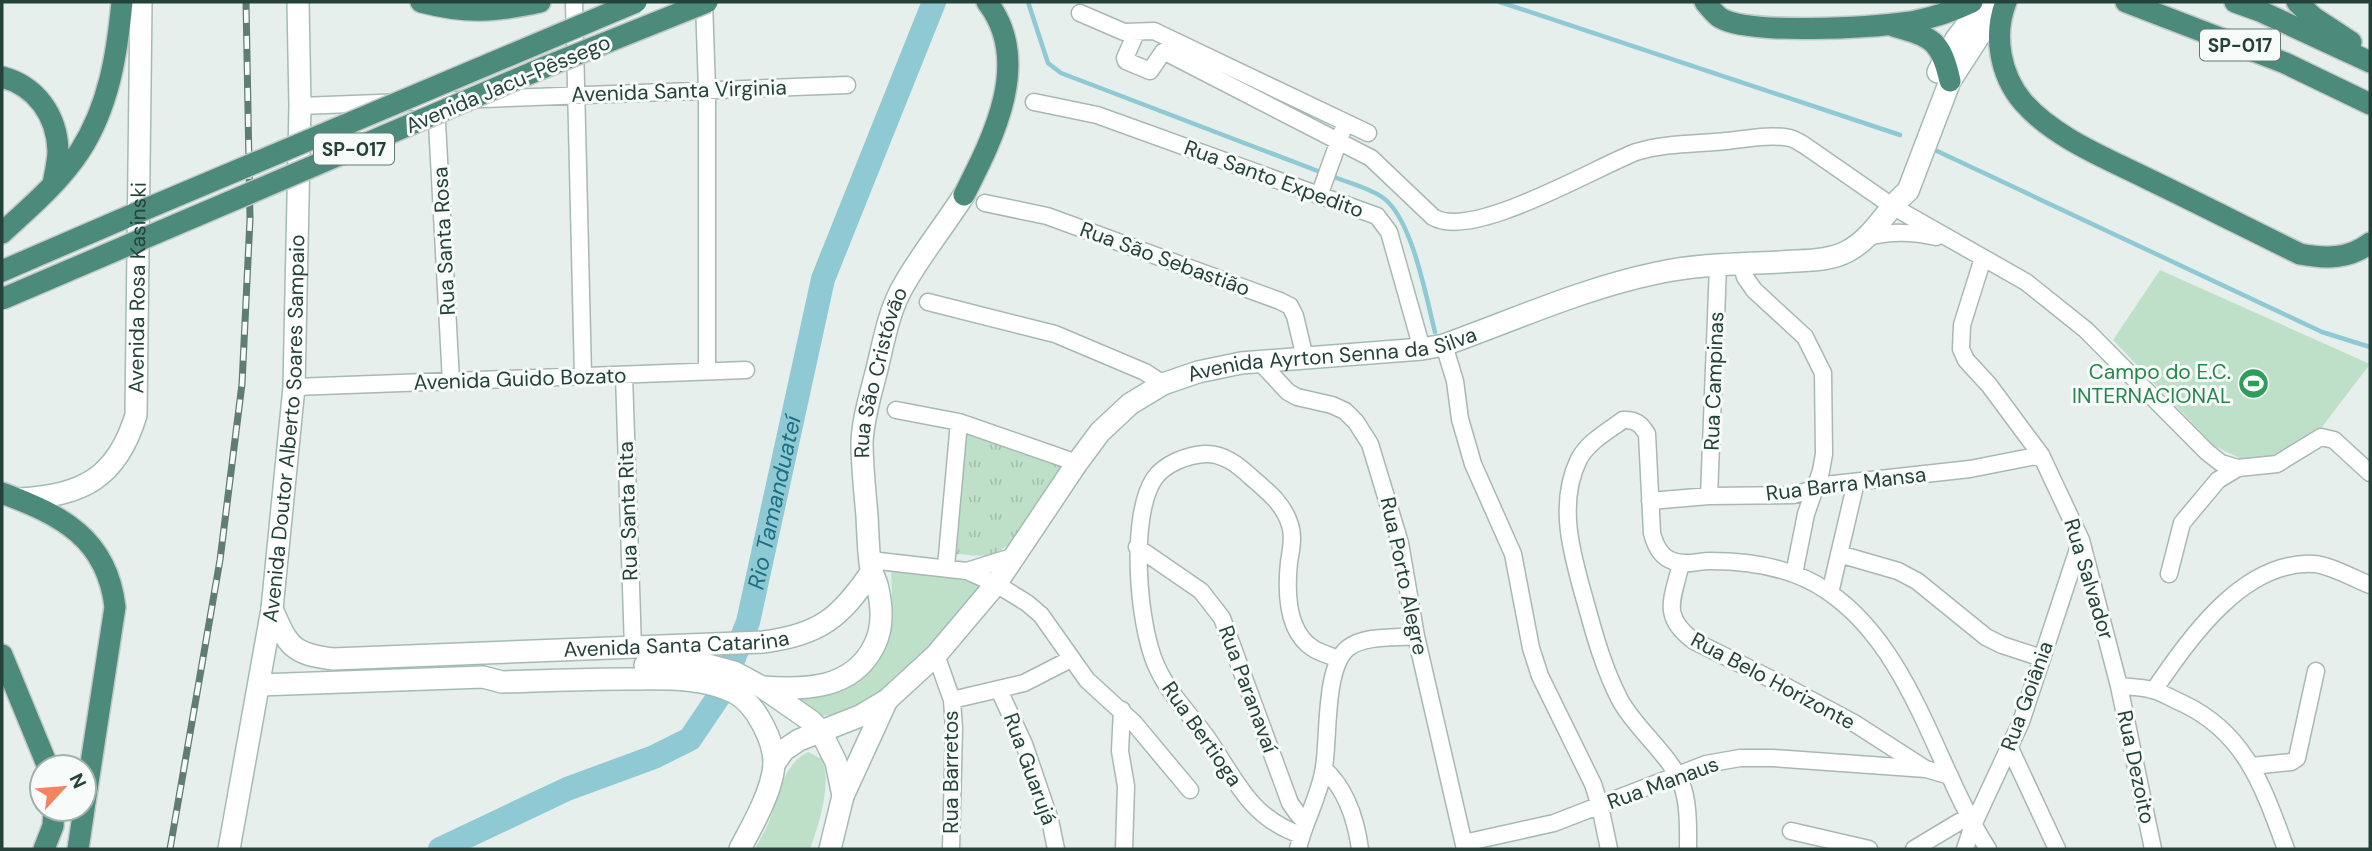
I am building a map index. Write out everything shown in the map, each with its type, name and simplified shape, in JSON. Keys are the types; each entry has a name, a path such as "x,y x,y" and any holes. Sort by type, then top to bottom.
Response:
{"highway":[{"path":"2,233 52,185 79,152 99,117 118,45 122,2"},
{"path":"421,2 452,10 484,12 540,2"},
{"name":"Avenida Jacu-Pêssego","path":"2,271 636,2"},
{"name":"Avenida Jacu-Pêssego","path":"2,299 545,67 705,2"},
{"path":"964,195 989,141 1005,96 1009,70 1001,24 988,2"},
{"path":"1705,2 1720,18 1745,26 1806,28 1885,24 1929,18 1972,2"},
{"path":"2003,2 1999,37 2001,58 2009,81 2024,103 2046,122 2086,148 2300,254 2321,258 2342,256 2370,243"},
{"name":"SP-017","path":"2126,2 2285,63 2370,104"},
{"name":"SP-017","path":"2235,2 2370,62"},
{"path":"2297,2 2313,17 2370,54"},
{"path":"1885,24 1916,33 1940,48 1950,81"},
{"path":"2,76 16,80 38,97 51,117 56,132 58,154 52,185"},
{"path":"2350,94 2370,114"},
{"path":"2,310 31,286"},
{"path":"9,496 55,516 78,530 102,560 113,588 115,607 93,753"},
{"path":"2,655 43,753"},
{"path":"44,849 52,823"},
{"path":"78,849 82,823"}],"main road":[{"name":"Avenida Rosa Kasinski","path":"9,496 64,495 85,486 104,473 124,446 136,415 141,2"},
{"name":"Avenida Doutor Alberto Soares Sampaio","path":"229,849 272,610 294,387 300,106 298,2"},
{"name":"Avenida Ayrton Senna da Silva","path":"1893,204 1895,185 1945,58 1985,2"},
{"name":"Avenida Ayrton Senna da Silva","path":"774,764 792,744 820,730 860,716 887,701 936,654 996,584 1100,432 1130,404 1163,384 1198,372 1241,363 1444,345 1619,283 1660,272 1827,259 1849,250 1868,237 1893,204 1908,191 1950,81 2003,2"},
{"name":"Rua São Cristóvão","path":"871,565 862,439 886,331 904,284 964,195"},
{"name":"Avenida Santa Catarina","path":"259,685 483,677 501,670 526,668 702,664 822,625 842,610 871,565"},
{"name":"Avenida Santa Catarina","path":"272,610 282,633 296,649 310,656 333,659 633,648 702,664 739,685 818,688 849,675 864,662 874,646 880,629 880,599 871,565"},
{"name":"Avenida Santa Catarina","path":"739,685 757,711 767,735 774,764"},
{"name":"Avenida Santa Catarina","path":"762,687 800,712 820,730 836,762 843,796 830,849"},
{"name":"Avenida Ayrton Senna da Silva","path":"843,796 887,701"},
{"path":"740,849 762,803 774,764"}],"street":[{"path":"575,2 583,376"},
{"path":"705,2 707,371"},
{"path":"1080,13 1111,28 1136,33 1154,31 1368,133"},
{"path":"1136,33 1126,61 1150,71 1160,54 1167,53 1371,158 1433,217 1446,223 1487,217 1646,150 1770,137 1790,138 1893,204 2026,282 2086,330 2221,463 2238,468 2277,464 2321,437 2327,437 2369,470"},
{"name":"Avenida Santa Virginia","path":"300,106 848,85"},
{"name":"Rua Santa Rosa","path":"436,100 451,382"},
{"name":"Rua Santo Expedito","path":"1034,102 1097,115 1324,181 1377,216 1385,225 1422,349"},
{"path":"1324,181 1345,124"},
{"name":"Rua São Sebastião","path":"985,203 1047,216 1280,301 1290,306 1295,316 1306,358"},
{"path":"1868,237 1905,232 1952,240"},
{"name":"Rua Salvador","path":"1983,258 1962,325 1961,349 1966,360 1989,385 2041,455 2069,511 2081,540 2119,686"},
{"path":"1741,264 1745,277 1754,290 1805,337 1823,373 1824,454 1806,513 1794,573"},
{"name":"Rua Campinas","path":"1709,496 1718,266"},
{"path":"928,302 1055,334 1145,372 1163,384"},
{"path":"1444,345 1455,381 1460,419 1473,464 1513,554 1531,648 1540,676 1593,784 1609,849"},
{"name":"Rua Porto Alegre","path":"1260,362 1297,397 1332,405 1345,411 1356,422 1370,444 1400,543 1416,636 1464,846"},
{"name":"Avenida Guido Bozato","path":"294,387 746,370"},
{"name":"Rua Santa Rita","path":"624,374 633,648"},
{"path":"896,410 959,422 1077,463"},
{"path":"1688,849 1685,794 1677,775 1641,731 1621,701 1600,652 1572,551 1568,525 1572,478 1584,451 1623,420 1643,426 1647,434 1650,501 1656,546 1662,554 1671,561 1681,563 1738,563 1794,573 1830,593 1862,620 1899,674 1988,849"},
{"path":"946,567 959,422"},
{"name":"Rua Bertioga","path":"1301,835 1266,818 1249,802 1207,738 1166,686 1155,663 1148,640 1137,547 1146,495 1161,470 1186,457 1206,454 1220,456 1240,466 1275,498 1292,528 1287,600 1293,620 1302,638 1314,649 1339,659"},
{"name":"Rua Barra Mansa","path":"1650,501 1709,496 1794,495 1825,485 1970,469 2041,455"},
{"path":"2169,574 2182,523 2218,480 2238,468"},
{"path":"1830,593 1856,482"},
{"name":"Rua Goiânia","path":"1965,849 1971,820 2021,722 2081,540"},
{"name":"Rua Paranavaí","path":"1137,547 1201,591 1222,618 1301,835"},
{"path":"1839,554 1898,571 1917,581 1986,637 2042,658"},
{"path":"967,571 1015,556"},
{"name":"Rua Belo Horizonte","path":"1681,563 1671,607 1674,623 1681,631 1694,641 1854,723 1926,769"},
{"path":"2154,690 2187,644 2234,594 2266,573 2284,567 2317,564 2370,585"},
{"path":"871,565 946,567 967,571 996,584 1027,603 1041,615 1087,680 1122,710 1189,790"},
{"path":"1301,835 1324,769 1332,683 1339,659 1356,643 1416,636"},
{"name":"Rua Barretos","path":"936,654 952,700 954,729 951,849"},
{"path":"952,700 999,690 1040,677 1071,659"},
{"path":"2252,766 2291,762 2297,758 2316,671"},
{"path":"2119,686 2154,690 2200,712 2224,731 2252,766 2286,849"},
{"name":"Rua Dezoito","path":"2119,686 2153,849"},
{"name":"Rua Guarujá","path":"999,690 1028,754 1050,820 1056,849"},
{"path":"1122,710 1120,751 1126,786 1124,849"},
{"path":"2010,746 2057,849"},
{"name":"Rua Manaus","path":"1464,846 1554,822 1706,764 1740,758 1926,769 1950,776"},
{"path":"1324,769 1334,778 1344,795 1358,832 1360,849"},
{"path":"1914,849 1971,820"},
{"path":"941,849 951,830"},
{"path":"1791,831 1869,849"}],"green space":[{"name":"Campo do E.C. INTERNACIONAL","path":"2160,270 2370,364 2322,427 2281,455 2273,458 2242,459 2214,446 2113,340"},
{"path":"966,431 1065,465 1022,531 1012,542 988,555 955,554"},
{"path":"891,572 981,580 975,597 895,686 845,714 819,716 787,698 881,645 893,620"},
{"path":"808,752 822,759 826,780 820,816 810,849 755,849 768,824 786,774 799,758"}],"waterway":[{"name":"Rio Tamanduateí","path":"440,849 567,789 654,757 690,739 719,696 748,622 823,279 934,2"},
{"path":"1028,2 1048,63 1061,73 1323,173"},
{"path":"1500,2 1900,135"},
{"path":"1937,151 2322,332 2370,347"},
{"path":"1332,176 1382,197 1393,207 1410,239 1435,332"}],"railway":[{"path":"170,849 220,560 242,384 250,219 246,2"}],"place":[{"name":"Campo do E.C. INTERNACIONAL","path":"2254,384"}]}
